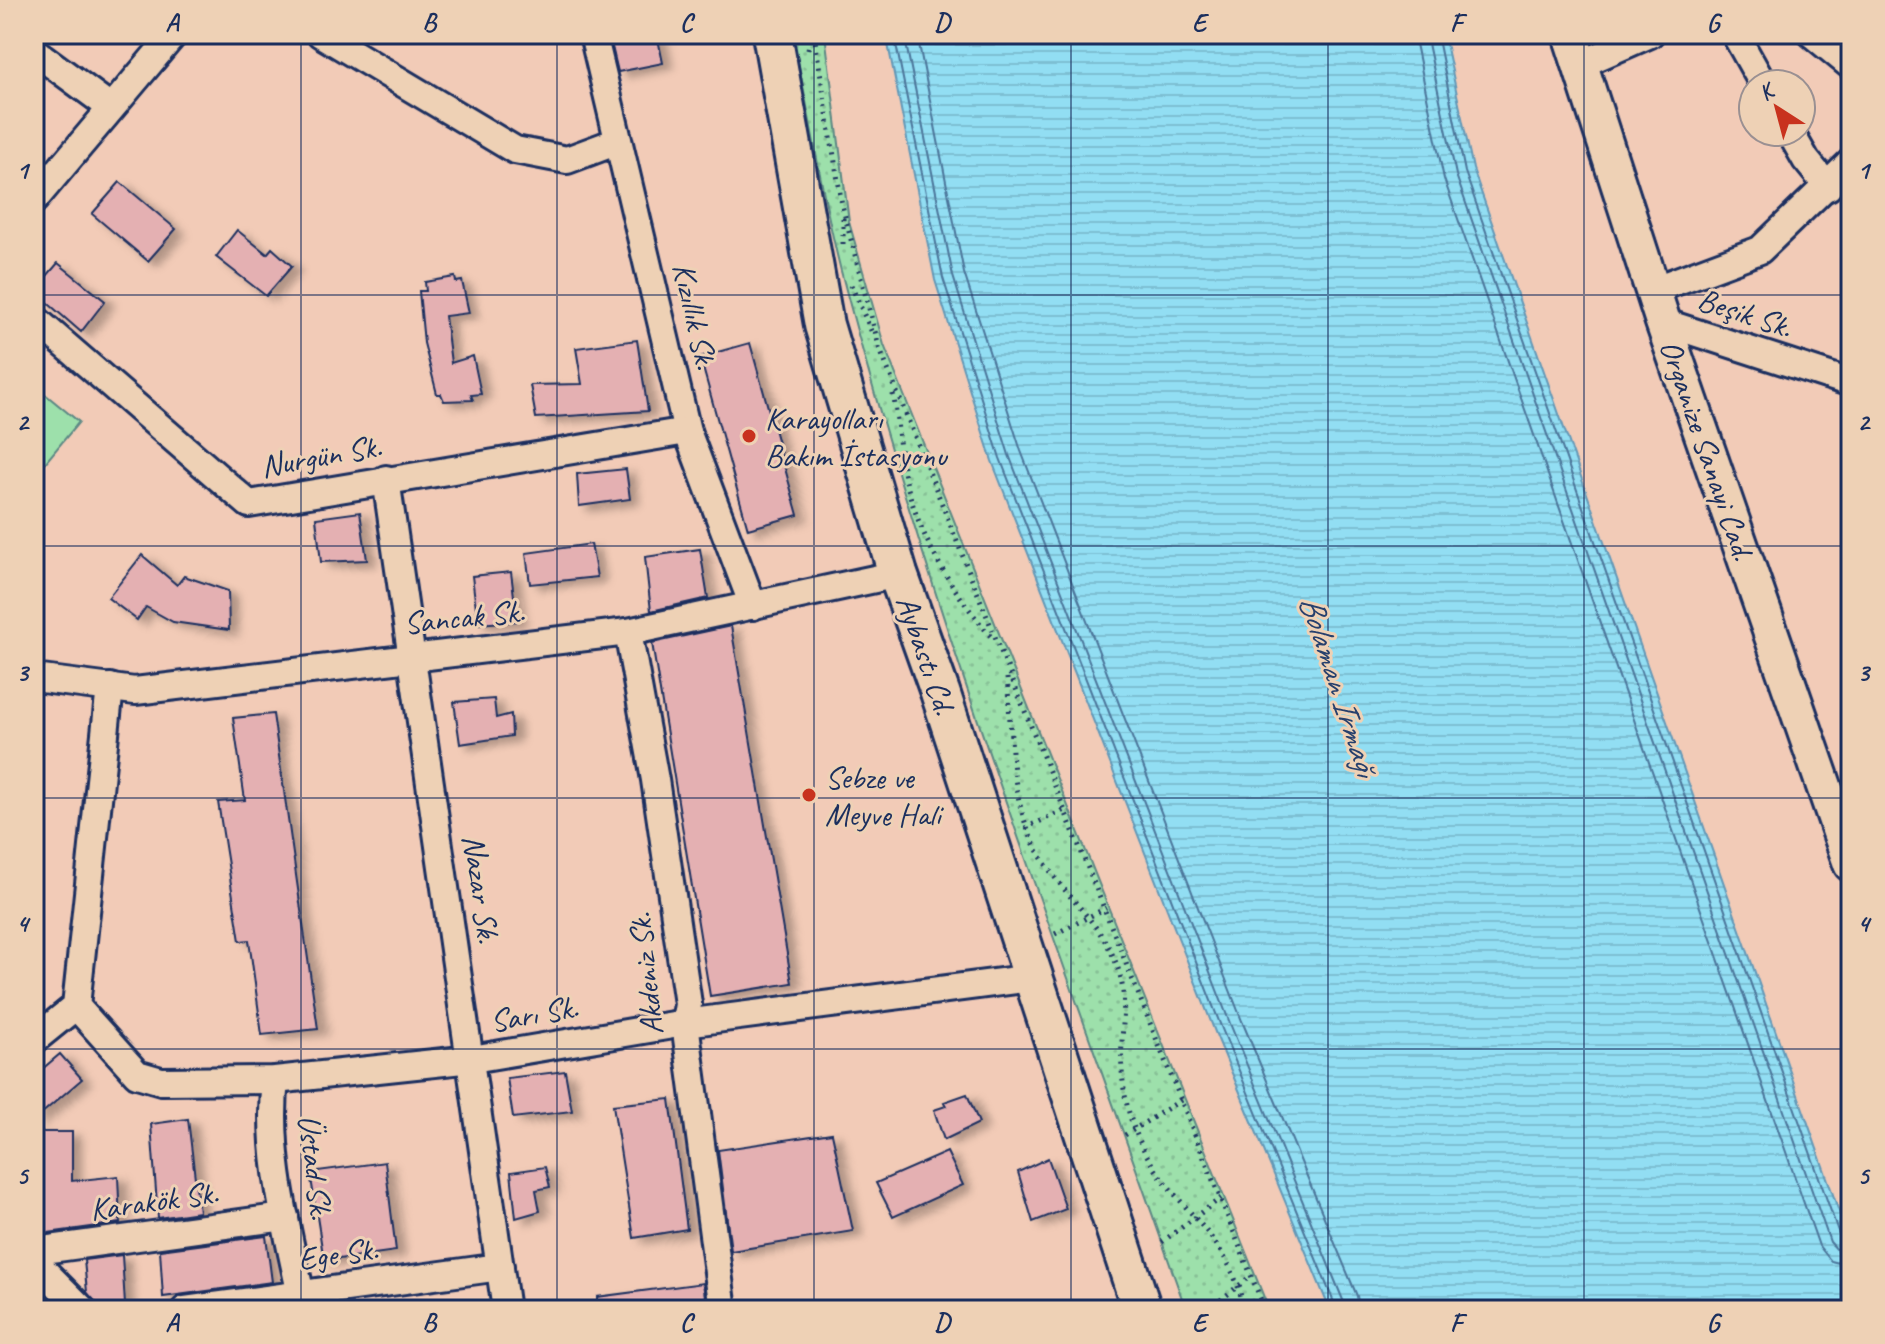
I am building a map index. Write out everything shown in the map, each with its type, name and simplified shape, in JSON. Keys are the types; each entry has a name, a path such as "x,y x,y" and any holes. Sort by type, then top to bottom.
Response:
{"main road":[{"name":"Aybastı Cd.","path":"772,34 824,325 898,574 940,692 1142,1310"}],"street":[{"path":"34,200 174,34"},
{"path":"321,34 515,150 567,160 618,141"},
{"name":"Kızıllık Sk.","path":"593,34 687,431 753,606"},
{"path":"1575,49 1650,34"},
{"path":"1735,34 1754,68"},
{"path":"1812,34 1851,66"},
{"name":"Organize Sanayi Cad.","path":"1575,49 1663,322 1851,864"},
{"path":"34,51 110,107"},
{"path":"1801,148 1828,187"},
{"path":"1653,290 1760,250 1851,162"},
{"name":"Nurgün Sk.","path":"34,318 249,504 687,431"},
{"name":"Beşik Sk.","path":"1663,322 1851,383"},
{"name":"Nazar Sk.","path":"386,479 506,1310"},
{"name":"Sancak Sk.","path":"34,678 135,691 628,632 898,574"},
{"name":"Akdeniz Sk.","path":"628,632 655,780 688,1004 685,1023 723,1310"},
{"path":"34,1040 76,1006 110,687"},
{"name":"Sarı Sk.","path":"76,1006 137,1074 161,1081 275,1080 472,1059 685,1023 1031,978"},
{"name":"Üstad Sk.","path":"275,1080 271,1113 285,1217 302,1302"},
{"name":"Karakök Sk.","path":"34,1259 50,1249 285,1217"},
{"path":"34,1259 83,1310"},
{"name":"Ege Sk.","path":"185,1310 302,1302 500,1267"}],"path":[{"path":"814,34 842,205 879,347"},
{"path":"842,205 843,247"},
{"path":"848,277 879,347 1007,673 1106,908 1265,1310"},
{"path":"891,381 903,466 923,535 947,581 996,642"},
{"path":"1007,673 1012,767 1027,827 1044,862 1090,917 1109,947 1120,976 1125,1011 1121,1074 1135,1129 1157,1172 1219,1243 1244,1310"},
{"path":"1018,830 1065,810"},
{"path":"1055,934 1106,908"},
{"path":"1125,1135 1181,1100"},
{"path":"1162,1242 1221,1198"},
{"path":"1208,1310 1252,1275"}],"green space":[{"path":"792,34 825,34 849,222 884,345 1269,1310 1186,1310 1003,794 917,534 841,271"},
{"path":"34,385 79,422 35,475 34,474"}],"water":[{"name":"Bolaman Irmağı","path":"886,34 1444,34 1473,169 1851,1246 1851,1310 1330,1310 1215,1032 992,461 935,280"}],"building":[{"path":"609,34 657,34 663,63 618,72"},
{"path":"120,182 176,229 148,261 92,214"},
{"path":"237,230 267,254 272,248 292,266 266,296 216,257"},
{"path":"58,263 105,301 81,332 34,291"},
{"path":"455,277 456,282 462,281 469,313 445,316 451,363 473,356 481,394 471,395 473,400 444,401 441,394 437,394 424,343 419,291 426,291 425,282"},
{"path":"637,340 648,411 536,418 530,385 582,384 576,348"},
{"name":"Karayolları Bakım İstasyonu","path":"750,343 798,515 748,529 700,357"},
{"path":"626,469 630,499 579,506 577,474"},
{"path":"360,512 367,560 321,562 316,518"},
{"path":"591,544 597,577 530,584 526,553"},
{"path":"700,549 708,598 651,611 645,557"},
{"path":"142,555 177,585 184,576 228,591 229,630 173,622 146,607 137,620 108,598"},
{"path":"511,572 517,621 478,624 472,576"},
{"path":"731,626 792,983 710,996 652,643"},
{"path":"494,699 496,718 511,714 512,736 460,744 454,702"},
{"path":"273,714 318,1029 262,1035 249,940 240,941 218,802 245,800 233,718"},
{"path":"60,1054 82,1079 34,1120 34,1076"},
{"path":"565,1071 572,1111 513,1118 507,1078"},
{"path":"967,1094 979,1123 944,1140 934,1110 946,1106 944,1102"},
{"path":"670,1099 687,1229 634,1238 613,1105"},
{"path":"188,1119 199,1212 158,1218 151,1124"},
{"path":"34,1132 72,1132 72,1181 118,1176 120,1223 48,1233 34,1240"},
{"path":"832,1133 853,1231 731,1251 718,1150"},
{"path":"947,1152 963,1185 893,1217 876,1183"},
{"path":"1048,1158 1066,1209 1033,1222 1018,1172"},
{"path":"385,1162 396,1251 324,1261 310,1172"},
{"path":"545,1167 550,1187 536,1190 540,1211 516,1218 511,1172"},
{"path":"266,1236 272,1282 163,1297 160,1250"},
{"path":"122,1255 125,1305 99,1307 87,1292 84,1260"},
{"path":"703,1283 707,1310 597,1310 597,1297"}],"place":[{"name":"Karayolları Bakım İstasyonu","path":"749,436"},
{"name":"Sebze ve Meyve Hali","path":"809,795"}]}
